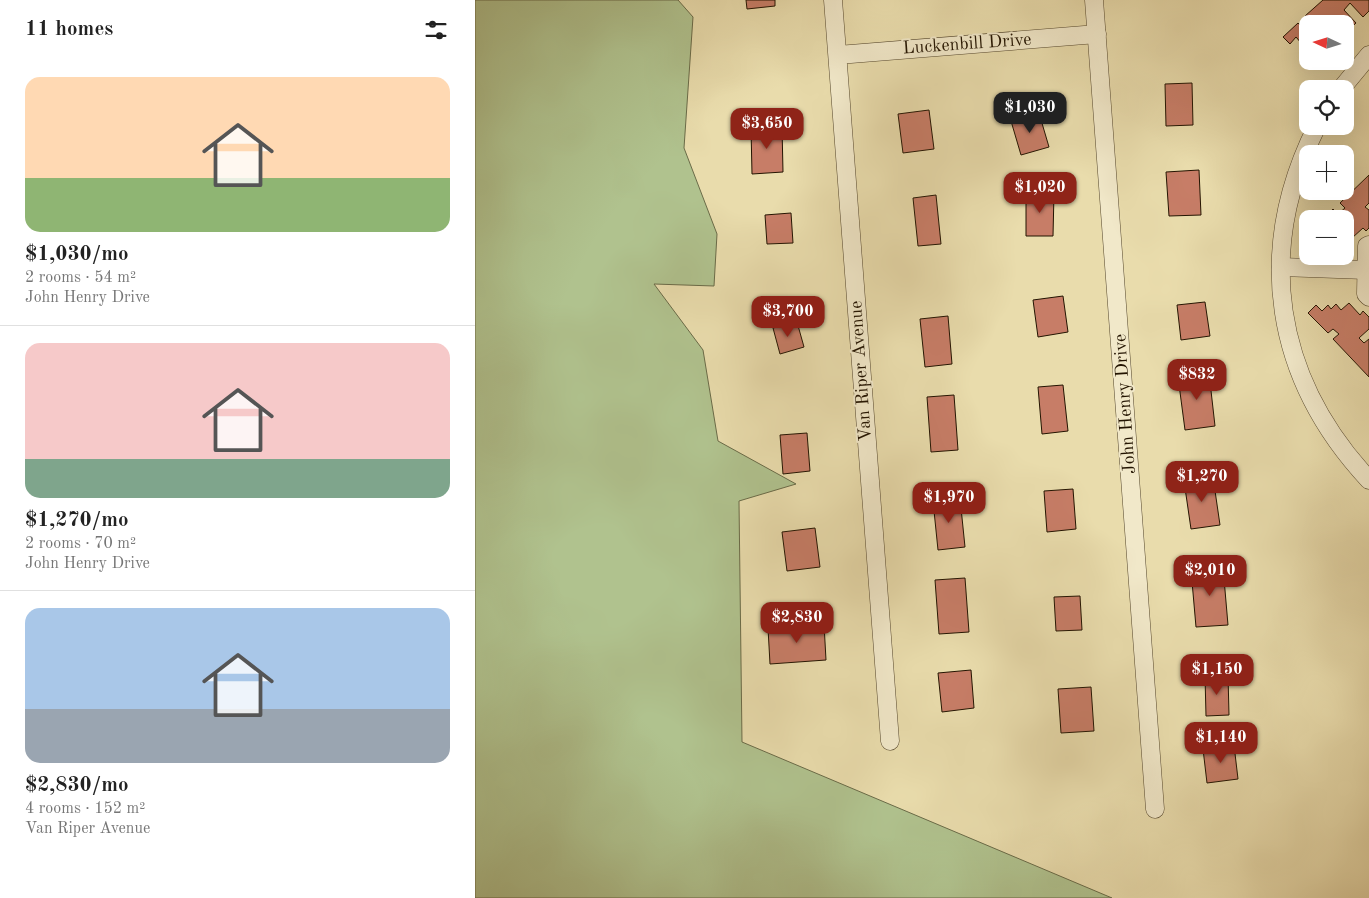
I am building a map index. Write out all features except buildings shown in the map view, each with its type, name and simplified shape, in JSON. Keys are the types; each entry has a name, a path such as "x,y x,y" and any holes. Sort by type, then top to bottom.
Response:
{"street":[{"name":"Van Riper Avenue","path":"833,0 890,741"},
{"name":"John Henry Drive","path":"1094,0 1155,809"},
{"name":"Luckenbill Drive","path":"838,55 1097,34"},
{"path":"1348,80 1369,55"},
{"path":"1312,135 1304,152 1291,191 1283,225 1282,296 1287,331 1297,365 1310,398 1327,429 1348,458 1369,480"},
{"path":"1369,244 1367,246 1366,270 1366,294 1369,297"},
{"path":"1281,267 1366,270"}],"green space":[{"path":"475,0 678,0 693,17 684,148 717,234 714,286 654,284 703,350 718,441 796,484 739,501 742,742 1112,898 475,898"}]}
